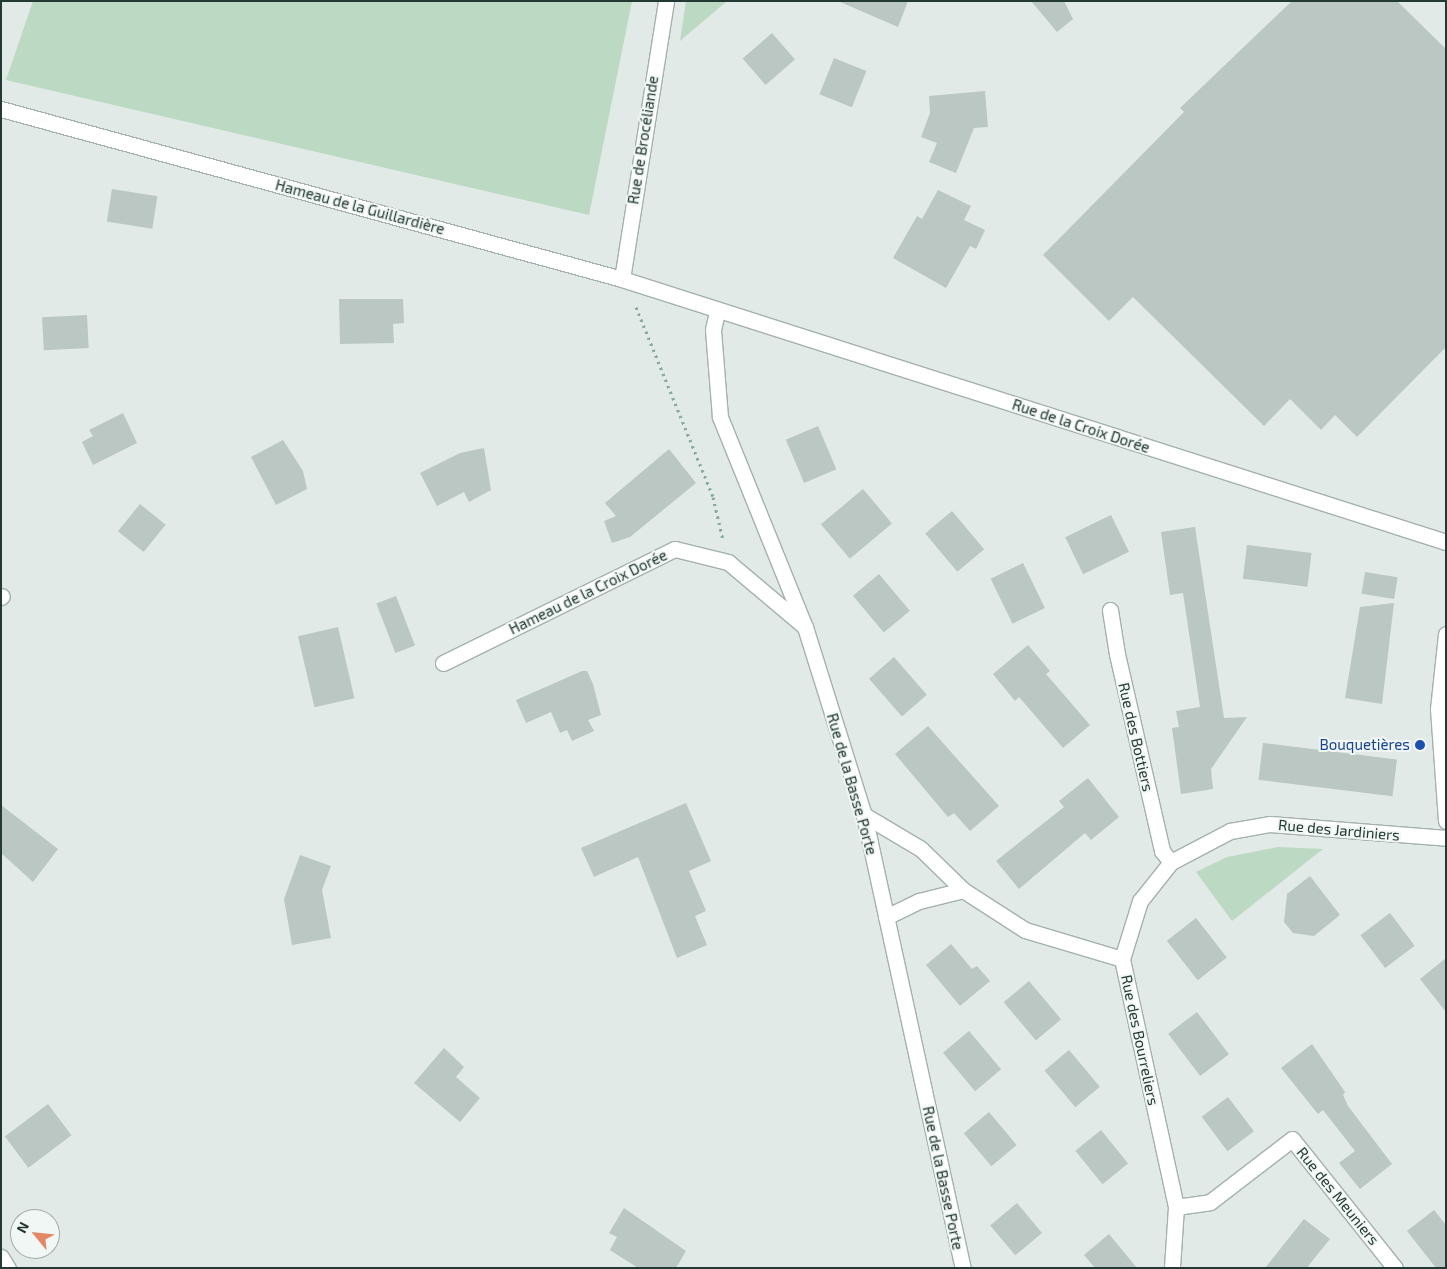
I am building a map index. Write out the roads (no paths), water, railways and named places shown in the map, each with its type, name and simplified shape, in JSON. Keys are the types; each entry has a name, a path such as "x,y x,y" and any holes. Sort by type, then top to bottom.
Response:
{"street":[{"name":"Rue de Brocéliande","path":"629,281 666,1"},
{"name":"Hameau de la Guillardière","path":"1,110 629,281 717,312"},
{"name":"Rue de la Croix Dorée","path":"717,312 1446,542"},
{"name":"Rue de la Basse Porte","path":"717,312 713,330 720,417 805,627 864,815 963,1268"},
{"name":"Hameau de la Croix Dorée","path":"443,663 675,549 728,562 805,627"},
{"name":"Rue des Bottiers","path":"1110,610 1117,654 1162,851 1171,862"},
{"path":"1446,634 1438,709 1446,821"},
{"name":"Rue des Bourreliers","path":"864,815 921,849 963,890 1025,930 1122,959 1176,1207 1173,1265"},
{"name":"Rue des Jardiniers","path":"1122,959 1140,900 1171,862 1230,831 1270,824 1446,838"},
{"path":"886,917 919,901 963,890"},
{"name":"Rue des Meuniers","path":"1176,1207 1210,1202 1292,1139 1395,1268"},
{"path":"1,1257 8,1268"}],"place":[{"name":"Bouquetières","path":"1420,745"}]}
